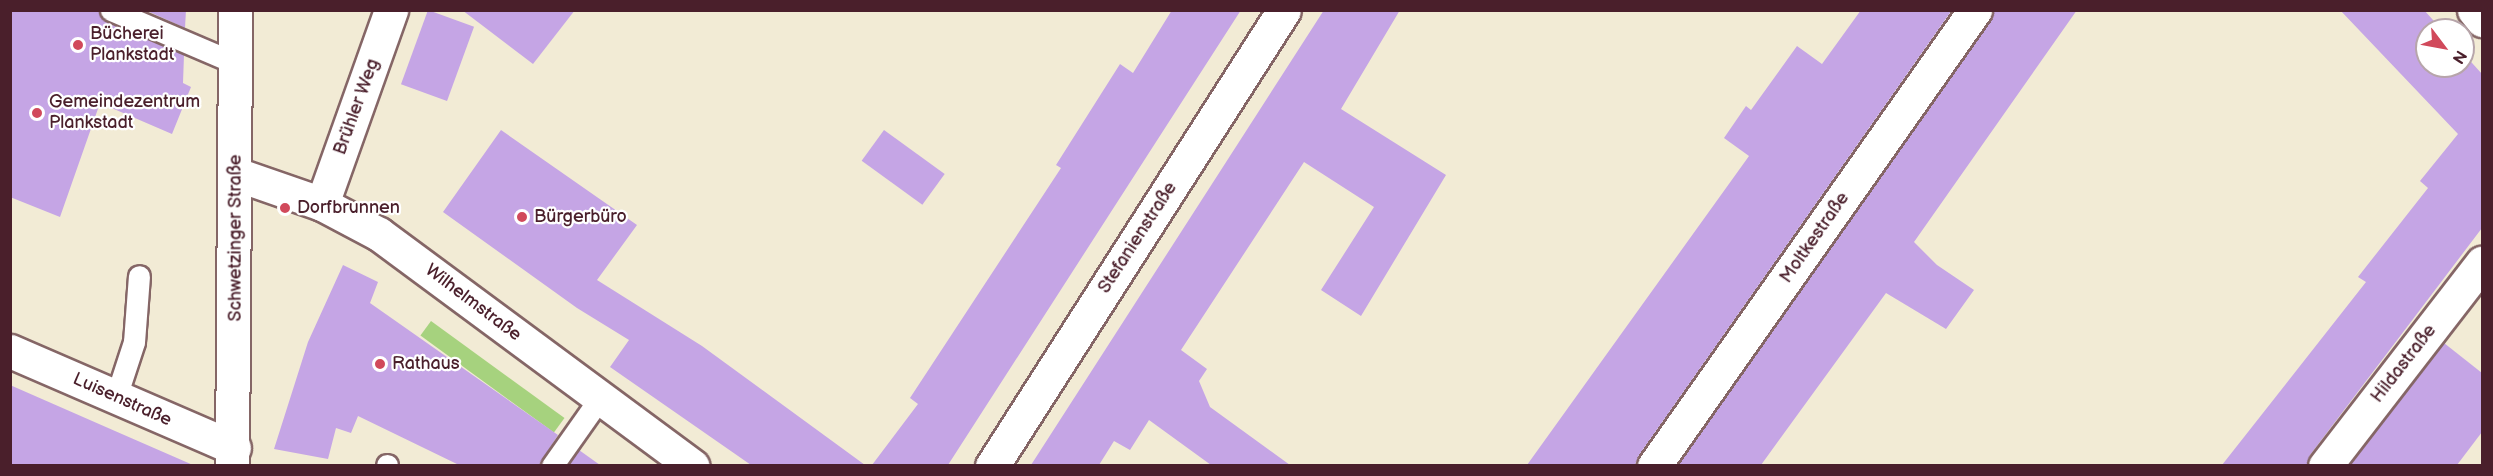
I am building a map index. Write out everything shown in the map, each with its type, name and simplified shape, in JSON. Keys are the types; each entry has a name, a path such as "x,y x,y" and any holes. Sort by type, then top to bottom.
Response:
{"street":[{"name":"Schwetzinger Straße","path":"233,457 235,10"},
{"name":"Brühler Weg","path":"322,204 391,10"},
{"name":"Stefanienstraße","path":"992,465 1284,10"},
{"name":"Moltkestraße","path":"1654,465 1976,10"},
{"path":"2474,10 2482,20"},
{"name":"Wilhelmstraße","path":"236,174 322,204 379,234 693,465"},
{"name":"Hildastraße","path":"2325,465 2482,263"},
{"name":"Luisenstraße","path":"10,351 116,397 233,457"}],"lane":[{"path":"111,10 233,62"},
{"path":"116,397 134,342 139,276"},
{"path":"552,465 600,398"}],"green space":[{"path":"431,321 564,418 554,433 420,336"}],"building":[{"name":"Gemeindezentrum Plankstadt","path":"10,10 98,10 106,22 184,55 183,83 191,87 172,134 100,103 60,217 10,197"},
{"path":"145,10 186,10 185,28"},
{"path":"428,10 474,27 447,101 401,84"},
{"path":"462,10 575,10 533,64"},
{"path":"1172,10 1241,10 948,465 872,465 918,404 910,398 1061,168 1056,165 1120,64 1133,73"},
{"path":"1324,10 1400,10 1341,109 1446,175 1361,316 1321,290 1374,207 1304,162 1181,350 1207,369 1199,381 1210,407 1290,465 1211,465 1149,420 1130,450 1114,441 1099,465 1031,465"},
{"path":"1861,10 1952,10 1639,455 1635,465 1527,465 1749,156 1724,138 1746,106 1751,110 1797,46 1822,64"},
{"path":"1994,10 2077,10 1914,242 1937,265 1974,290 1946,329 1886,293 1761,465 1677,465 1990,21"},
{"path":"2340,10 2424,10 2431,18 2415,18 2415,78 2475,78 2475,66 2482,74 2482,228 2310,455 2307,465 2222,465 2366,282 2358,277 2428,188 2420,181 2458,134"},
{"path":"501,130 637,225 597,280 702,346 865,465 751,465 610,367 629,340 577,308 443,212"},
{"path":"884,130 945,174 922,205 862,161"},
{"name":"Rathaus","path":"343,265 378,282 370,303 558,435 539,465 459,465 358,416 351,433 336,428 328,459 274,449 308,342"},
{"path":"2444,343 2482,373 2482,432 2457,465 2349,465"},
{"path":"10,385 115,431 193,465 10,465"},
{"path":"579,450 600,465 568,465"}],"place":[{"name":"Bücherei Plankstadt","path":"78,45"},
{"name":"Gemeindezentrum Plankstadt","path":"37,113"},
{"name":"Dorfbrunnen","path":"285,208"},
{"name":"Bürgerbüro","path":"522,217"},
{"name":"Rathaus","path":"380,364"}]}
